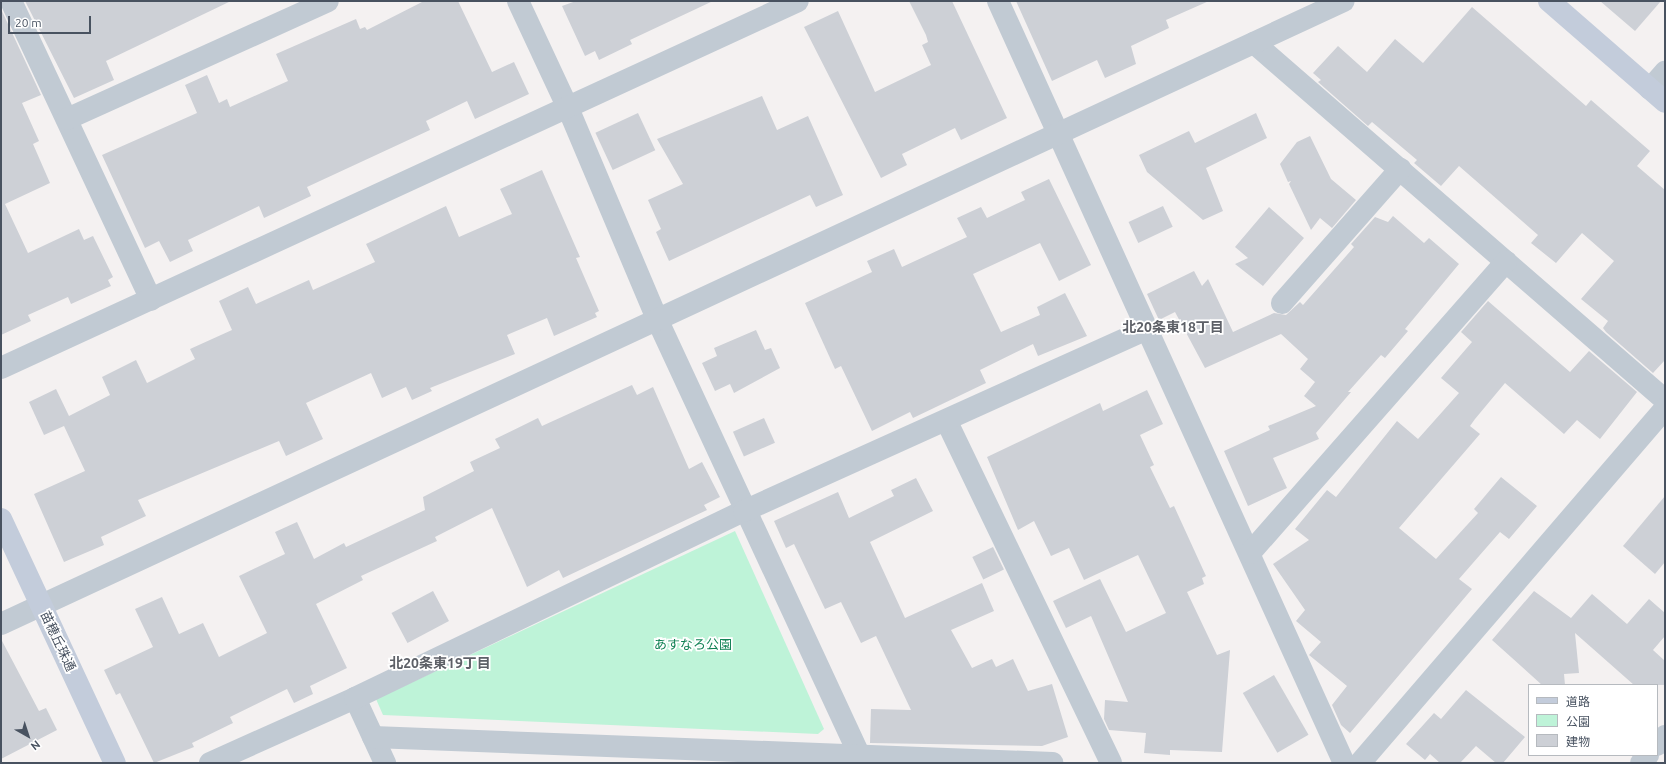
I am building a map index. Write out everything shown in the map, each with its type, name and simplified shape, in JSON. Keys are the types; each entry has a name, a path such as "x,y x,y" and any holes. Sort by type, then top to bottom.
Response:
{"street":[{"path":"11,1 151,300"},
{"path":"67,120 328,1"},
{"path":"518,1 568,108 657,319 744,511 862,760"},
{"path":"1,368 798,1"},
{"path":"998,1 1060,133 1344,763"},
{"path":"1,624 1344,1"},
{"path":"1549,1 1658,96 1665,72"},
{"path":"1254,43 1665,400"},
{"path":"1282,303 1400,169"},
{"path":"1250,553 1506,262"},
{"path":"210,763 356,698 744,511 947,422 1148,328"},
{"path":"1360,763 1665,408"},
{"path":"947,422 1110,763"},
{"name":"苗穂丘珠通","path":"1,519 115,763"},
{"path":"356,698 385,763"},
{"path":"1658,744 1665,736"},
{"path":"374,738 608,754 1053,763"}],"green space":[{"name":"あすなろ公園","path":"735,531 824,729 818,734 383,715 376,699"}],"building":[{"path":"25,1 231,1 106,61 114,80 74,98"},
{"path":"424,1 458,1 492,72 514,62 529,94 475,119 467,101 426,121 430,130 307,187 311,196 264,218 259,206 188,240 193,251 170,262 159,241 145,248 102,155 197,113 185,85 207,75 219,103 227,99 230,107 288,81 276,54 356,19 360,29 365,27 367,30"},
{"path":"576,1 713,1 630,40 632,44 599,60 595,51 585,56 562,6"},
{"path":"909,1 952,1 1007,118 961,140 955,128 902,154 907,165 881,178 804,27 838,11 875,92 931,65 922,45 928,42 926,35"},
{"path":"1016,1 1209,1 1166,20 1169,28 1131,46 1136,64 1105,78 1097,60 1052,81"},
{"path":"1600,1 1661,1 1635,31"},
{"path":"1472,7 1586,106 1591,100 1650,151 1637,166 1665,190 1665,360 1653,373 1606,332 1603,328 1608,321 1581,299 1614,261 1582,233 1556,263 1531,243 1538,235 1459,166 1441,186 1414,163 1417,160 1372,122 1368,126 1318,82 1321,80 1313,73 1338,46 1367,72 1395,39 1423,63"},
{"path":"1,9 41,95 22,103 39,141 33,144 50,183 5,204 28,253 79,229 84,240 93,236 113,277 108,280 111,286 71,304 68,297 28,315 31,321 1,335"},
{"path":"762,96 777,130 808,116 843,195 816,207 810,195 669,261 656,232 661,229 648,200 683,184 657,139"},
{"path":"638,113 655,150 613,170 595,133"},
{"path":"1256,113 1267,138 1206,168 1223,211 1203,220 1147,172 1139,155 1189,131 1195,143"},
{"path":"1310,136 1331,179 1356,200 1332,228 1320,218 1311,230 1289,184 1291,181 1288,182 1280,164 1297,142"},
{"path":"542,170 580,257 576,258 599,311 595,313 597,317 554,336 547,318 507,335 515,354 430,388 432,391 412,400 406,387 382,398 371,373 306,403 323,439 286,456 279,441 138,500 146,516 101,537 104,545 64,562 34,494 85,471 64,426 44,435 29,402 56,389 69,416 110,395 102,377 136,360 147,383 195,359 190,349 232,330 219,301 248,287 256,304 309,280 313,290 375,262 366,244 446,206 459,237 512,214 500,189"},
{"path":"1049,179 1091,265 1059,281 1040,243 973,274 1001,332 1040,315 1037,307 1065,293 1087,336 1038,356 1033,344 980,370 986,383 913,418 910,412 872,431 841,366 835,369 805,303 872,272 867,261 894,249 902,267 967,237 957,218 981,207 987,218 1025,200 1021,192"},
{"path":"1163,206 1173,227 1138,243 1129,222"},
{"path":"1269,207 1304,238 1263,286 1235,264 1248,258 1235,247"},
{"path":"1393,216 1424,243 1429,238 1459,264 1405,329 1408,331 1385,358 1381,355 1348,392 1351,392 1316,433 1319,439 1273,458 1287,488 1248,506 1224,451 1270,430 1268,426 1316,406 1304,396 1315,382 1300,369 1308,359 1281,334 1205,368 1175,312 1159,320 1147,294 1194,271 1202,286 1208,279 1233,332 1274,313 1286,315 1300,302 1303,305 1354,247 1351,244 1375,217 1388,222"},
{"path":"1488,301 1570,372 1589,351 1637,392 1600,439 1577,420 1564,434 1505,383 1470,426 1480,434 1399,528 1436,559 1478,513 1474,509 1501,477 1537,506 1509,539 1500,532 1459,579 1472,589 1350,733 1341,725 1332,705 1347,686 1309,655 1321,642 1296,621 1305,610 1273,564 1309,540 1295,529 1327,490 1336,497 1397,421 1418,439 1459,393 1441,378 1472,342 1461,332"},
{"path":"756,330 765,350 771,348 780,368 734,393 730,384 715,391 702,363 717,356 714,348"},
{"path":"632,385 637,395 653,387 689,469 702,462 720,497 704,505 707,510 563,578 559,570 527,587 492,508 435,537 437,541 361,576 363,580 316,604 347,668 310,686 313,694 294,703 287,689 230,717 233,723 192,743 194,747 154,763 120,693 116,695 104,670 153,647 135,609 162,597 179,634 203,623 219,657 267,633 239,576 285,554 275,532 297,522 314,559 344,543 346,547 425,510 423,497 474,471 470,462 500,448 495,439 538,418 542,426"},
{"path":"1147,390 1163,424 1140,435 1154,465 1150,467 1170,508 1174,506 1206,576 1202,578 1204,584 1187,592 1217,655 1230,650 1222,752 1170,750 1170,755 1144,753 1146,733 1109,730 1104,719 1105,700 1128,702 1091,616 1066,628 1053,601 1100,579 1126,632 1166,613 1138,555 1084,580 1069,548 1051,556 1034,521 1018,530 987,457 1100,403 1103,411"},
{"path":"764,418 775,443 744,456 733,432"},
{"path":"916,478 933,511 870,542 905,618 982,583 994,611 951,630 972,668 992,659 996,667 1013,659 1028,691 1052,684 1068,737 1042,746 870,743 871,709 911,710 876,636 861,643 841,602 825,609 794,544 786,548 774,521 838,492 849,518 894,496 891,490"},
{"path":"1665,496 1665,562 1655,574 1623,546"},
{"path":"993,547 1004,569 983,580 972,557"},
{"path":"433,591 449,621 407,643 392,613"},
{"path":"1534,591 1571,618 1592,594 1627,624 1649,599 1665,613 1665,636 1653,650 1665,661 1665,685 1633,684 1575,633 1579,673 1564,674 1565,684 1541,684 1492,640"},
{"path":"1,639 39,711 46,708 57,730 1,759"},
{"path":"1274,675 1308,735 1277,753 1243,693"},
{"path":"1466,690 1525,737 1503,763 1496,763 1476,746 1460,763 1440,763 1430,754 1425,760 1406,744 1434,713 1441,719"}],"district":[{"name":"北20条東18丁目","path":"1173,327"},
{"name":"北20条東19丁目","path":"440,663"}]}
